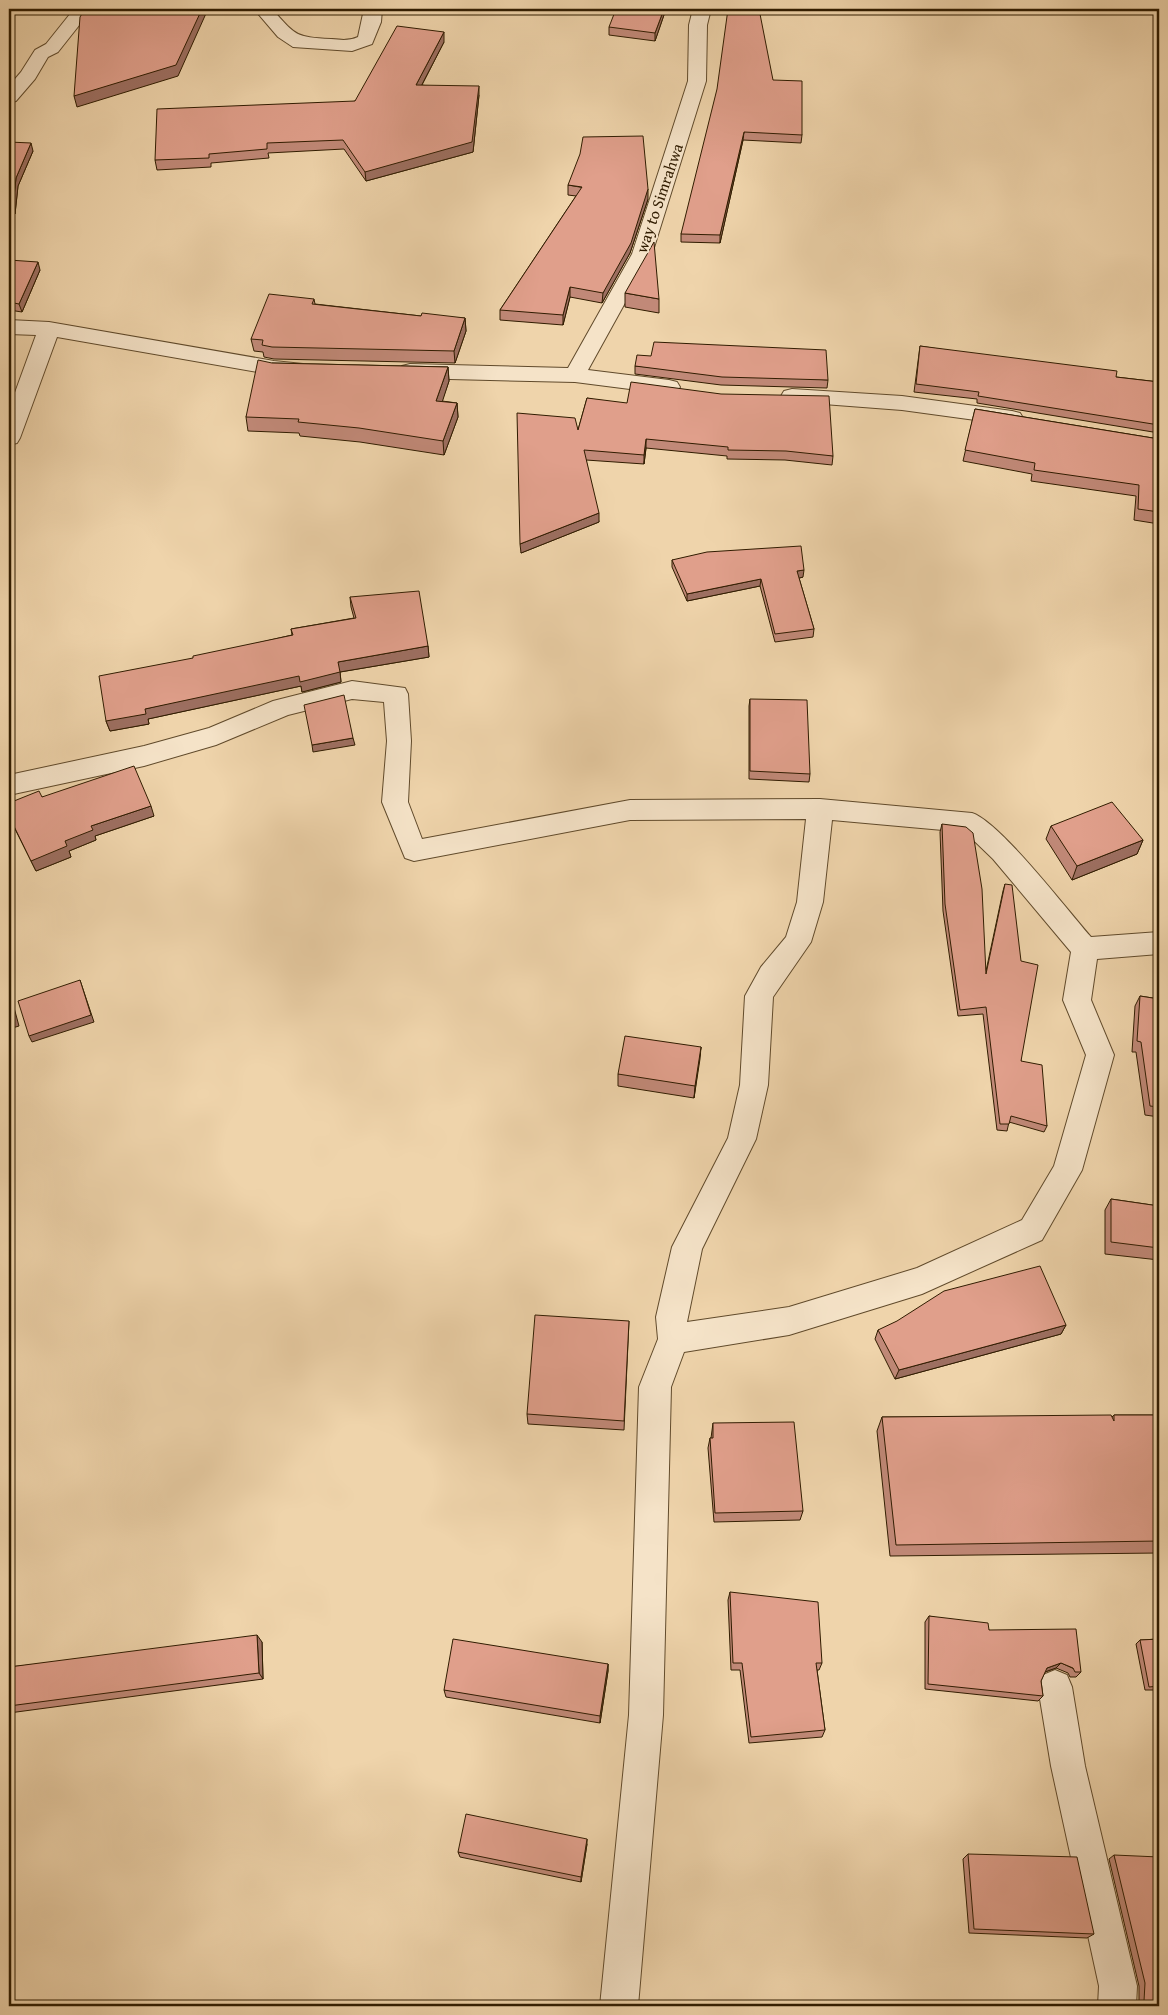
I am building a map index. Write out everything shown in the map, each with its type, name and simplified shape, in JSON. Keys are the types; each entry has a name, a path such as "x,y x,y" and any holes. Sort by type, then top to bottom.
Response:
{"street":[{"path":"9,97 29,75 41,54 52,48 83,9"},
{"path":"263,9 284,33 299,43 352,46 366,40 374,9"},
{"name":"way to Simrahwa","path":"575,375 642,254 697,81 698,25 702,9"},
{"path":"9,327 49,330 274,368 312,369"},
{"path":"9,438 49,330"},
{"path":"390,371 575,375 692,390"},
{"path":"769,396 845,397 938,406 1030,420"},
{"path":"9,785 144,756 216,736 282,707 352,690 396,694 399,742 395,802 414,851 630,810 820,809 972,823 1002,852 1085,949 1077,1000 1100,1055 1067,1170 1032,1230 922,1280 789,1321 673,1339"},
{"path":"619,2006 646,1715 655,1387 673,1339 671,1317 687,1247 742,1139 754,1085 759,996 770,975 798,942 810,902 820,809"},
{"path":"1085,949 1159,943"},
{"path":"1055,1687 1068,1766 1118,1986 1118,2006"}],"building":[{"path":"85,9 202,9 176,65 74,96 80,17"},
{"path":"616,9 664,9 655,33 609,27"},
{"path":"728,9 759,9 773,80 802,81 802,135 744,132 720,235 681,234 717,89"},
{"path":"397,26 444,32 416,85 479,86 472,142 365,172 343,140 267,143 267,149 209,154 209,158 155,160 157,109 355,101"},
{"path":"643,136 648,189 631,243 603,293 570,287 563,315 500,310 582,187 568,185 580,154 583,137"},
{"path":"9,142 31,143 16,178 13,206 9,206"},
{"path":"654,242 659,299 625,293"},
{"path":"9,260 38,262 19,304 9,302"},
{"path":"269,294 314,299 312,304 421,316 422,313 465,318 454,351 272,347 262,345 263,340 251,339"},
{"path":"654,342 826,350 828,380 722,377 635,366 637,355 651,356"},
{"path":"920,346 1117,371 1116,377 1159,382 1159,425 978,396 979,392 916,384"},
{"path":"258,360 272,363 448,367 436,401 457,403 443,441 359,428 298,422 299,419 246,417"},
{"path":"631,382 721,394 829,396 833,456 786,451 728,450 728,447 646,439 644,455 584,450 599,513 520,544 517,413 575,418 578,430 587,398 627,403"},
{"path":"975,409 1159,439 1159,512 1138,509 1139,485 1034,470 1035,463 965,450"},
{"path":"801,546 804,570 797,571 814,629 775,634 761,579 687,594 672,560 707,552"},
{"path":"419,591 428,646 338,662 340,672 300,682 299,676 145,709 146,714 106,721 99,676 193,658 193,656 293,635 291,629 356,618 350,597"},
{"path":"344,695 353,738 312,745 304,705"},
{"path":"750,699 807,700 810,774 750,771"},
{"path":"134,766 151,806 91,826 93,830 65,841 67,846 31,861 9,816 9,803 39,791 42,797"},
{"path":"1112,802 1143,840 1077,866 1051,826"},
{"path":"942,824 966,827 973,833 982,889 986,974 1005,884 1012,885 1021,961 1038,965 1021,1061 1042,1065 1047,1126 1011,1116 1009,1124 1000,1124 986,1007 960,1010 945,904"},
{"path":"80,980 91,1015 29,1036 18,1001"},
{"path":"1140,996 1159,999 1159,1107 1150,1106 1141,1042 1137,1041"},
{"path":"9,998 13,1013 9,1014"},
{"path":"625,1036 701,1047 695,1086 618,1074"},
{"path":"1111,1199 1159,1206 1159,1248 1111,1242"},
{"path":"1040,1266 1066,1325 899,1370 878,1330 897,1321 944,1291"},
{"path":"535,1315 629,1321 624,1421 527,1414"},
{"path":"1111,1415 1114,1421 1114,1415 1159,1415 1159,1541 896,1545 882,1417"},
{"path":"794,1422 803,1511 715,1513 710,1438 713,1438 713,1423"},
{"path":"730,1592 818,1602 822,1663 816,1663 825,1730 751,1737 742,1663 733,1663"},
{"path":"929,1616 988,1623 989,1630 1076,1629 1081,1672 1075,1672 1073,1668 1061,1663 1047,1668 1041,1681 1043,1696 928,1684"},
{"path":"257,1635 259,1673 9,1706 9,1667"},
{"path":"453,1639 608,1664 600,1716 444,1690"},
{"path":"1159,1639 1159,1686 1149,1687 1140,1640"},
{"path":"466,1814 587,1839 581,1877 458,1852"},
{"path":"968,1854 1077,1857 1094,1934 974,1929"},
{"path":"1114,1855 1159,1857 1159,2006 1145,2006 1145,1983"}]}
